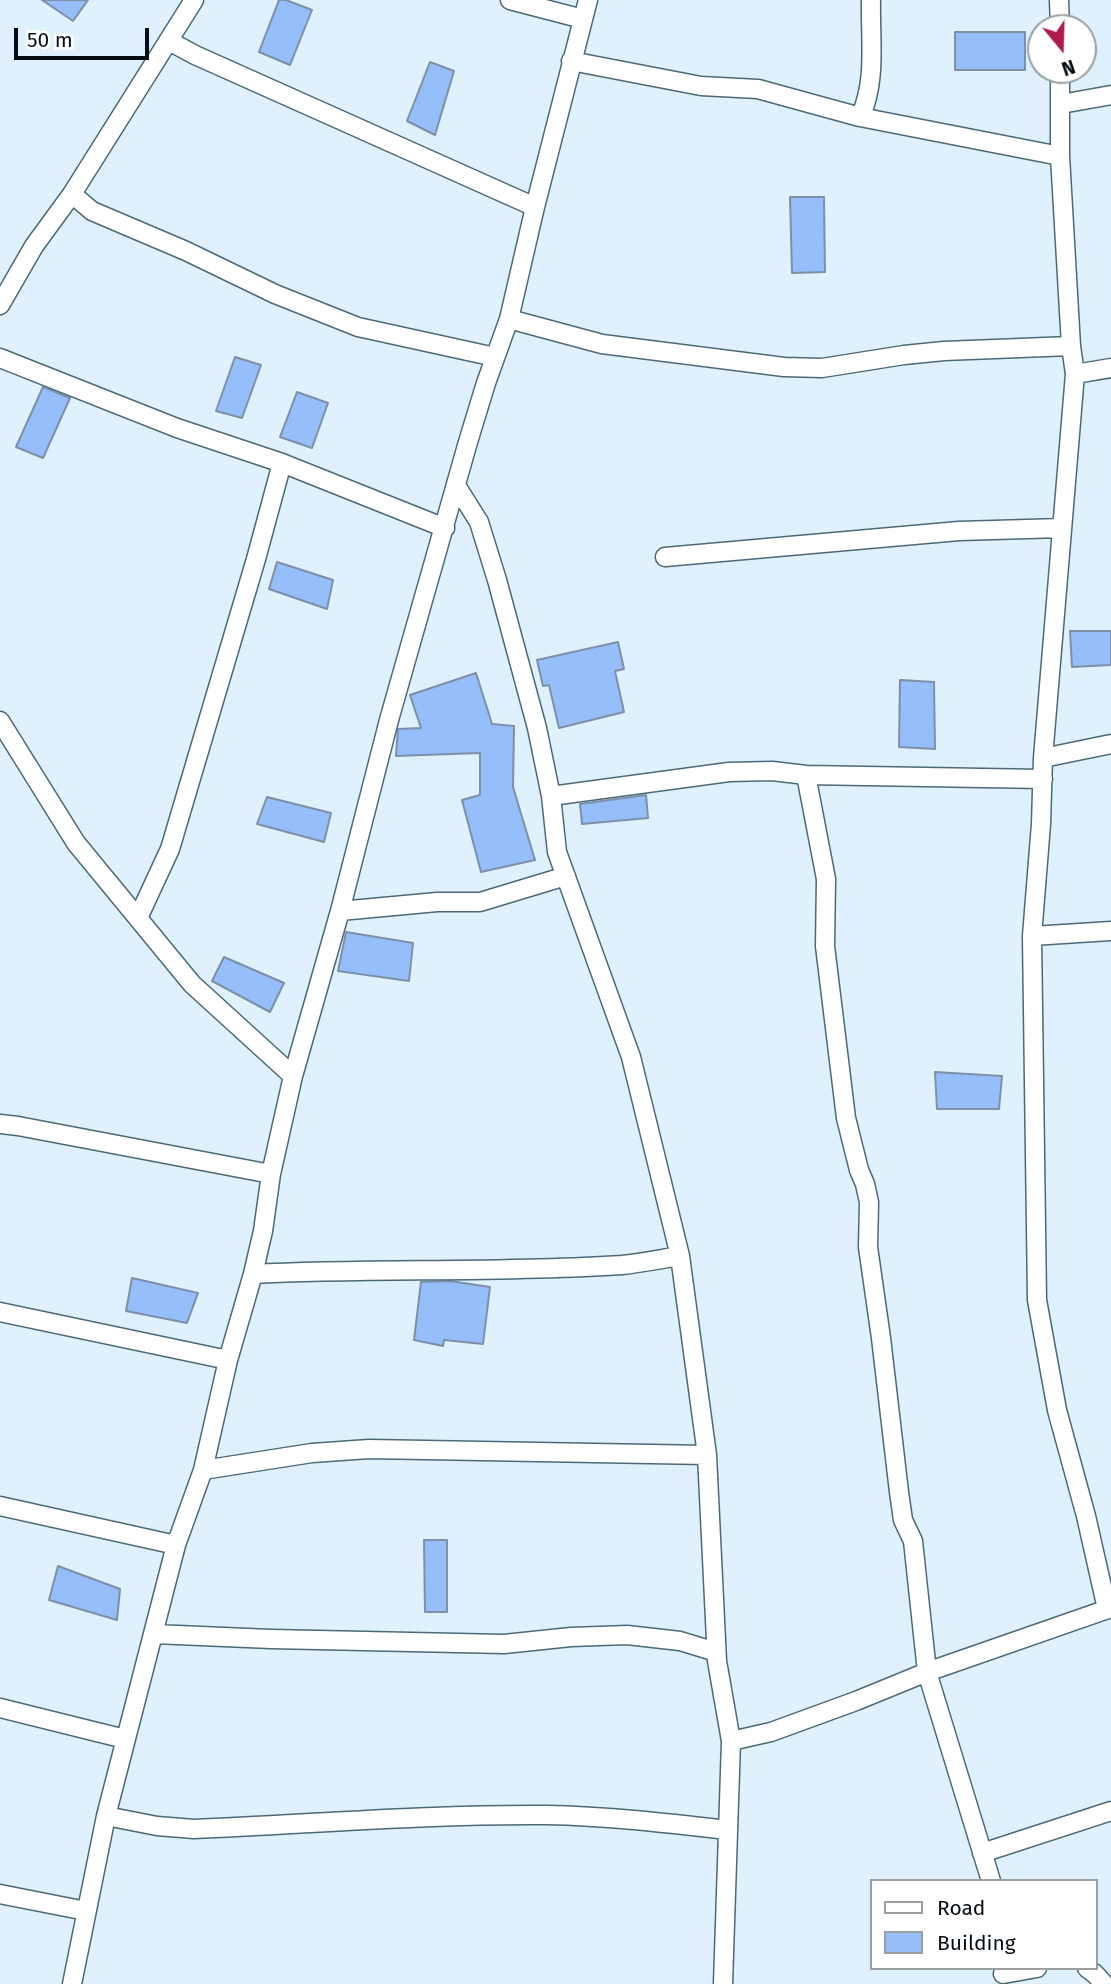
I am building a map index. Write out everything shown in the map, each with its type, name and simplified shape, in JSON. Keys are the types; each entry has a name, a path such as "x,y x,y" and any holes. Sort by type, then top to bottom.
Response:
{"street":[{"path":"0,306 34,246 72,194 194,0"},
{"path":"510,0 583,19"},
{"path":"72,1984 106,1816 125,1739 176,1545 203,1470 228,1360 253,1274 271,1174 293,1076 341,911 389,720 468,442 509,319 588,0"},
{"path":"860,117 870,89 871,0"},
{"path":"169,41 535,207"},
{"path":"571,61 701,86 758,89 860,117 1060,156"},
{"path":"731,1741 771,1732 927,1672 1109,1608 1056,1410 1037,1300 1032,936 1043,758 1075,374 1060,156 1060,84"},
{"path":"1061,104 1111,95"},
{"path":"72,194 92,211 186,251 275,294 358,327 495,357"},
{"path":"509,319 602,344 784,367 822,368 944,351 1071,346"},
{"path":"0,358 177,428 282,463 445,528"},
{"path":"1075,374 1111,368"},
{"path":"138,918 170,849 282,463"},
{"path":"457,487 479,522 497,580 537,728 551,796 555,842 631,1057 680,1256 707,1455 716,1652 731,1741 723,1984"},
{"path":"665,557 960,531 1062,528"},
{"path":"0,721 76,843 192,984 293,1076"},
{"path":"1043,758 1111,744"},
{"path":"551,796 729,772 1043,779"},
{"path":"806,775 826,879 825,946 846,1118 869,1202 868,1247 900,1501 903,1520 913,1541 927,1672 990,1879"},
{"path":"341,911 437,902 480,902 566,876"},
{"path":"1032,936 1111,931"},
{"path":"0,1124 271,1174"},
{"path":"253,1274 331,1270 427,1271 624,1265 680,1256"},
{"path":"0,1312 228,1360"},
{"path":"203,1470 312,1453 369,1449 707,1455"},
{"path":"0,1506 176,1545"},
{"path":"154,1634 504,1644 627,1635 680,1641 716,1652"},
{"path":"0,1708 125,1739"},
{"path":"982,1853 1111,1811"},
{"path":"106,1816 157,1826 194,1829 436,1816 548,1815 653,1821 727,1830"},
{"path":"0,1894 86,1911"},
{"path":"1003,1975 1027,1970"},
{"path":"1090,1970 1104,1984"}],"building":[{"path":"42,0 88,0 73,21"},
{"path":"279,0 312,10 290,65 259,52"},
{"path":"955,32 1025,32 1025,70 955,70"},
{"path":"430,62 454,71 435,135 407,121"},
{"path":"790,197 824,197 825,272 792,273"},
{"path":"235,357 261,365 242,418 216,411"},
{"path":"43,387 70,398 43,458 16,447"},
{"path":"297,392 328,403 312,448 280,437"},
{"path":"277,562 333,580 327,609 269,589"},
{"path":"1070,631 1111,631 1111,665 1072,667"},
{"path":"618,642 624,669 615,671 624,712 559,728 549,685 543,686 537,660"},
{"path":"476,673 492,724 514,726 513,787 535,860 481,872 462,800 480,795 480,753 396,756 398,729 421,728 410,695"},
{"path":"900,680 934,682 935,749 899,747"},
{"path":"646,795 648,818 582,824 580,804"},
{"path":"267,797 331,813 324,842 257,824"},
{"path":"346,932 413,943 409,981 338,971"},
{"path":"224,957 284,983 270,1012 212,981"},
{"path":"935,1072 1002,1076 999,1109 937,1109"},
{"path":"132,1278 198,1293 187,1323 126,1311"},
{"path":"450,1281 490,1287 483,1344 444,1340 443,1346 414,1340 421,1282"},
{"path":"424,1540 447,1540 447,1612 425,1612"},
{"path":"58,1566 120,1589 117,1620 49,1600"}]}
